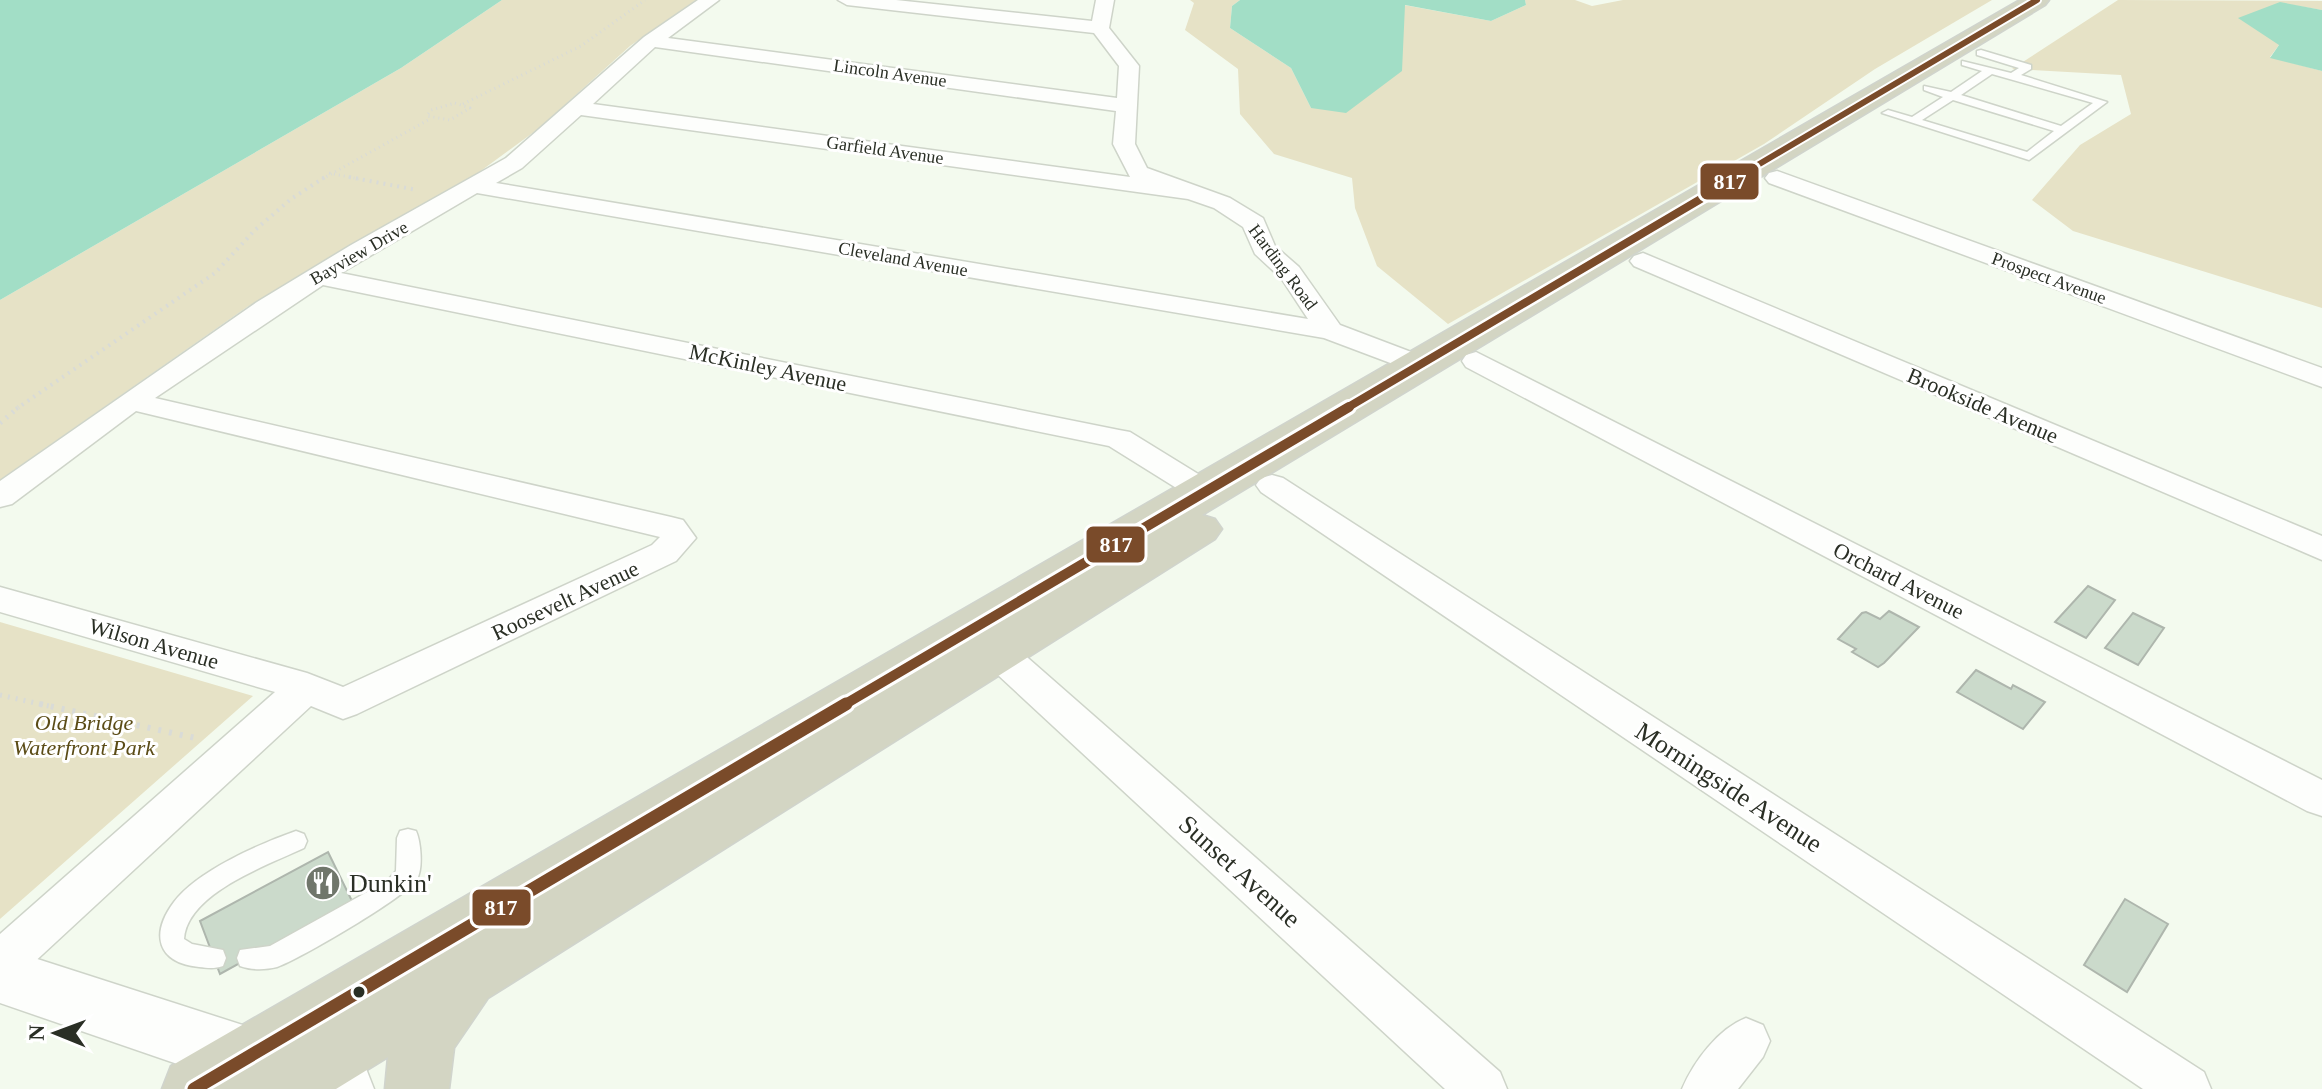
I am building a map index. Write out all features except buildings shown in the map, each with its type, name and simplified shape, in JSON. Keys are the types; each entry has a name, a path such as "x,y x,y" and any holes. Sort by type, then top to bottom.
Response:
{"highway":[{"path":"291,1077 1205,492 2037,0"},
{"path":"194,1089 291,1077 480,970 1777,178 1954,85 2066,0"},
{"path":"417,1089 416,1067 426,1038 449,1002 480,970"}],"main road":[{"path":"0,975 291,1077"}],"street":[{"name":"Bayview Drive","path":"0,497 131,401 319,276 514,163 651,41 710,0"},
{"path":"847,0 1100,28 1105,0"},
{"name":"Harding Road","path":"1100,28 1129,66 1124,144 1138,172 1222,203 1254,223 1264,249 1290,273 1330,331 1417,364"},
{"name":"Lincoln Avenue","path":"651,41 1128,106"},
{"name":"Garfield Avenue","path":"578,108 1191,192"},
{"name":"Prospect Avenue","path":"1777,178 2322,378"},
{"name":"Cleveland Avenue","path":"475,186 1330,331"},
{"name":"Brookside Avenue","path":"1643,261 2322,549"},
{"name":"McKinley Avenue","path":"319,276 1119,439 1205,492"},
{"name":"Orchard Avenue","path":"1476,361 2322,799"},
{"name":"Roosevelt Avenue","path":"131,401 671,528 679,538 664,553 343,704 307,687"},
{"name":"Morningside Avenue","path":"1272,485 2186,1089"},
{"name":"Wilson Avenue","path":"0,599 307,687"},
{"name":"Sunset Avenue","path":"998,653 1482,1089"},
{"path":"0,964 307,687"},
{"path":"1707,1089 1746,1041"}],"lane":[{"path":"1954,85 2101,102 2029,156 1954,85"},
{"path":"1954,85 2062,130"},
{"path":"249,958 273,957 395,888 408,875 408,838"},
{"path":"214,958 187,955 172,944 174,923 194,896 222,877 296,841"}],"path":[{"path":"430,119 427,116 431,110 463,104 558,58 604,32 645,0"},
{"path":"0,423 23,403 215,273 255,230 291,199 329,173 430,119 450,120 465,115 470,108 463,104"},
{"path":"329,173 428,192"},
{"path":"0,695 236,748"}],"green space":[{"path":"502,0 696,0 630,46 538,129 467,181 247,307 0,480 0,300 401,68"},
{"path":"1190,0 1240,0 1232,6 1230,28 1291,68 1311,108 1404,5 1491,21 1526,5 1525,0 1575,0 1592,6 1623,0 1992,0 1875,69 1764,144 1448,324 1377,266 1355,208 1352,178 1274,154 1240,114 1238,69 1185,30 1194,3"},
{"path":"2118,0 2322,1 2322,10 2280,3 2279,45 2270,57 2322,71 2322,308 2073,231 2032,200 2080,145 2131,114 2121,75 2012,69"},
{"name":"Old Bridge Waterfront Park","path":"0,622 253,696 0,919"}],"shaded area":[{"path":"0,0 502,0 401,68 0,300"},
{"path":"1240,0 1525,0 1526,5 1491,21 1405,5 1402,71 1346,113 1311,108 1291,68 1230,28 1232,6"},
{"path":"2280,2 2322,10 2322,71 2270,58 2279,45 2238,18"}],"transit line":[{"name":"817","path":"194,1089 2037,0"}],"place":[{"name":"Dunkin'","path":"323,883"}]}
